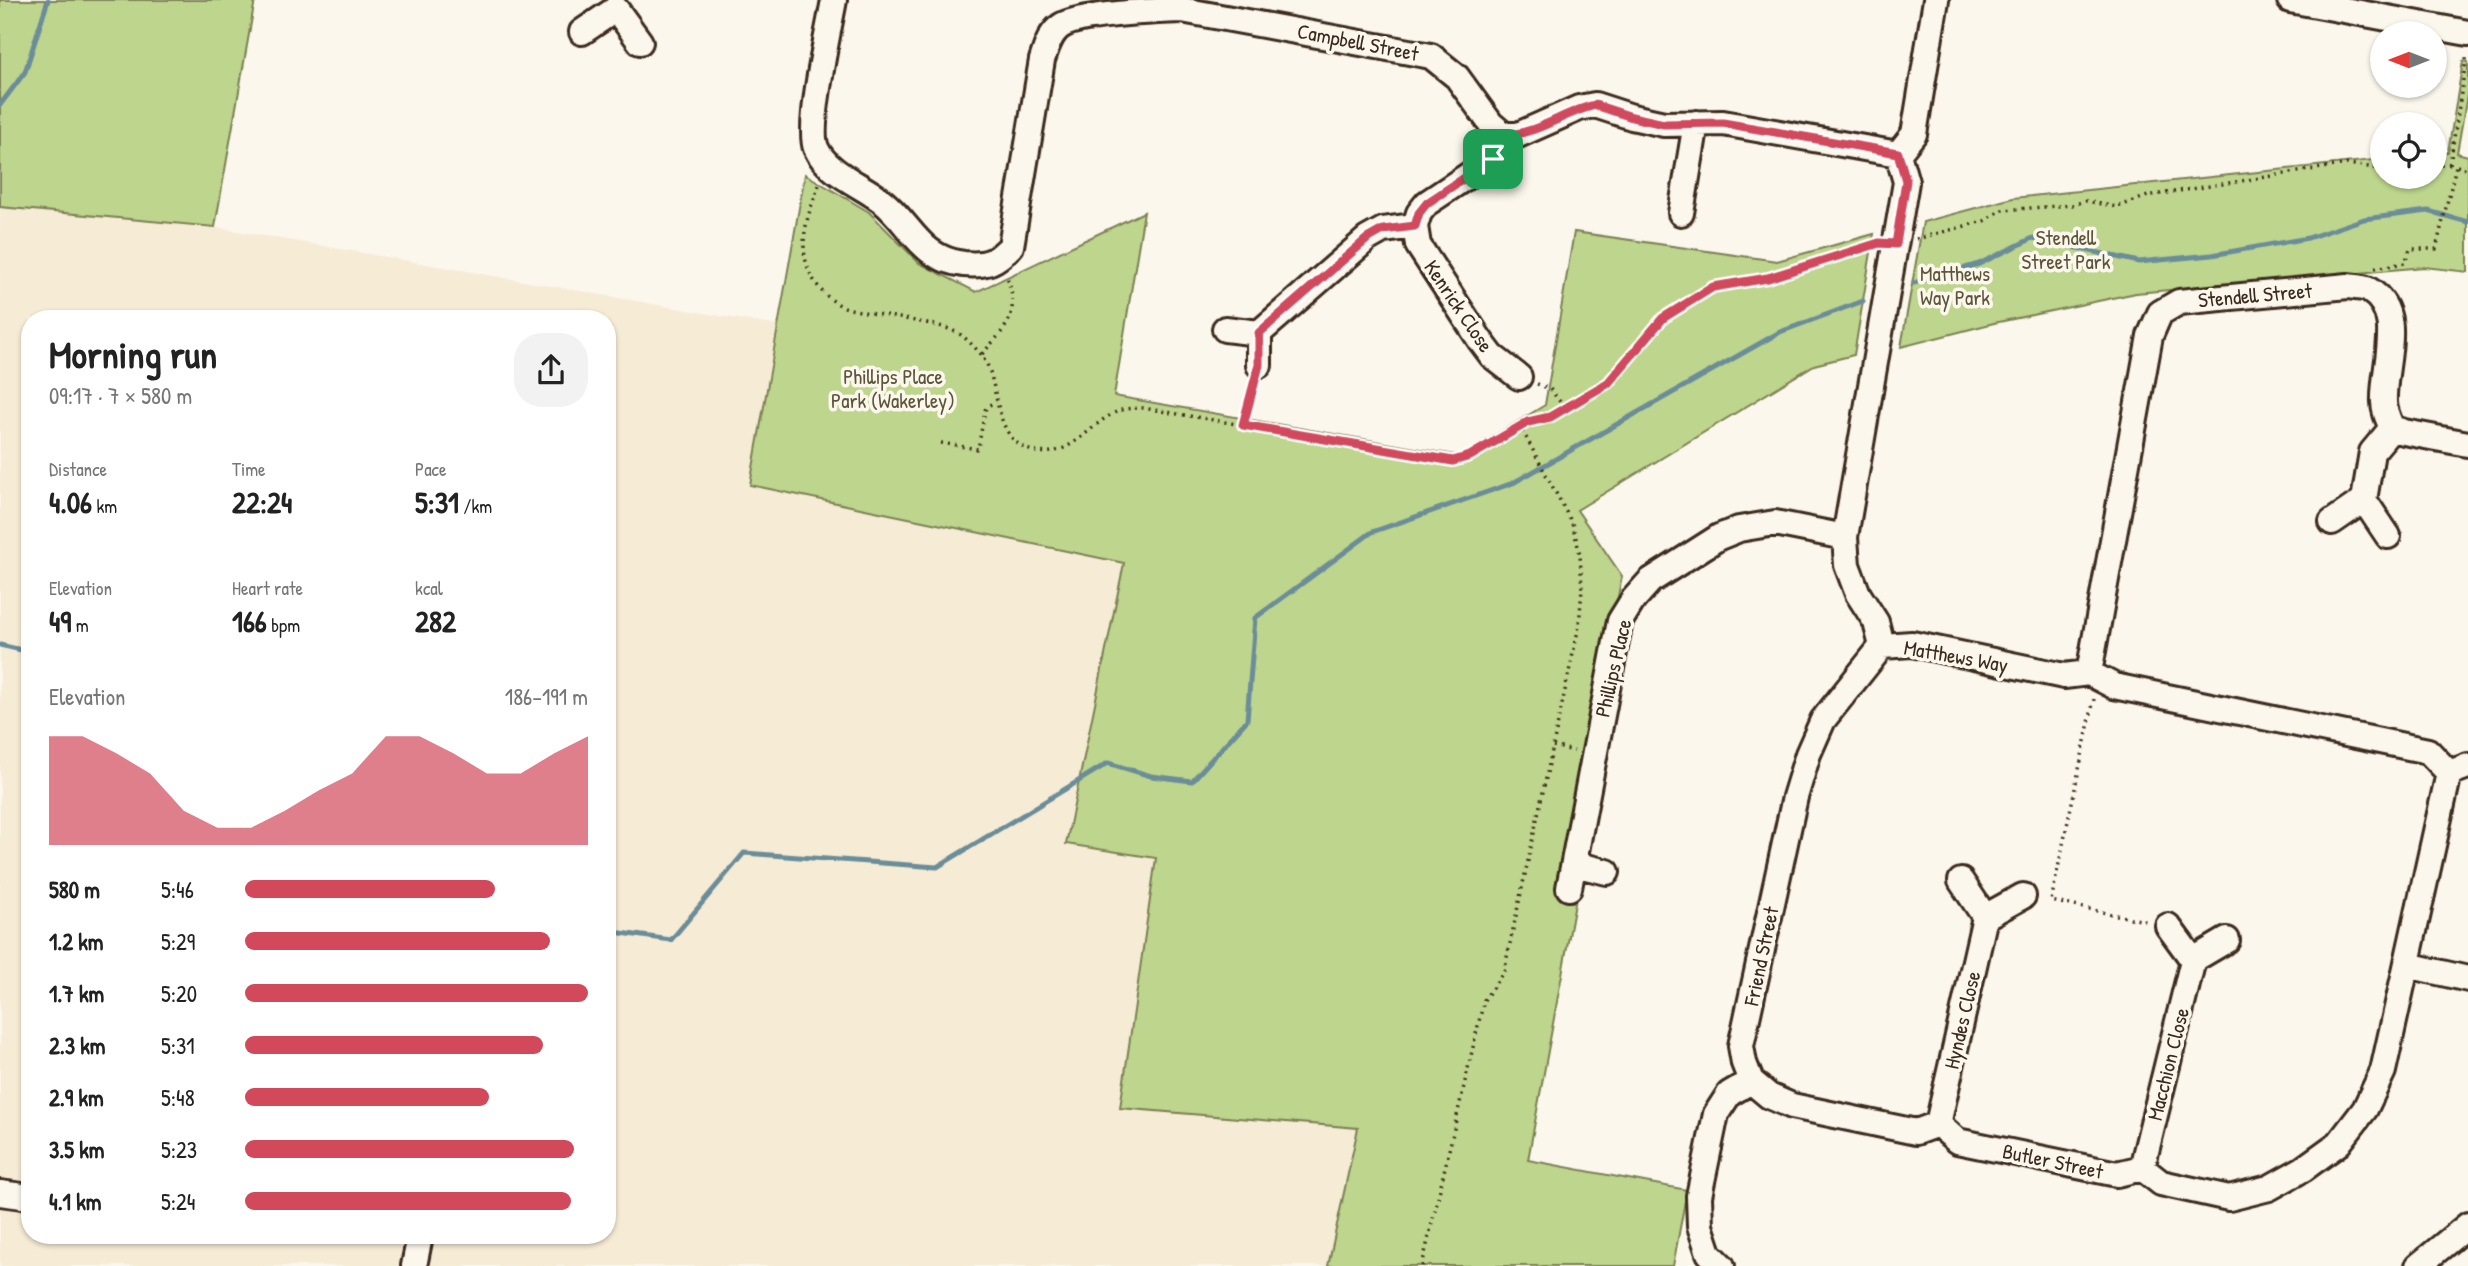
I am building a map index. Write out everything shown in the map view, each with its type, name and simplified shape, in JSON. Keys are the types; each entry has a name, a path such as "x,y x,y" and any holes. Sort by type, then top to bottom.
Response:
{"street":[{"path":"834,0 814,121 816,147 827,164 883,202 919,243 935,255 953,262 980,265 999,258"},
{"path":"1225,329 1259,333 1367,239 1383,230 1415,226 1419,213 1427,203 1493,159 1504,135 1518,135 1579,108 1595,105 1664,124 1723,123 1898,153 1914,134 1936,0"},
{"path":"2290,0 2468,33"},
{"path":"582,32 617,4 640,42"},
{"name":"Campbell Street","path":"999,258 1011,246 1042,60 1049,40 1060,27 1078,20 1182,10 1431,56 1457,77 1491,124 1504,135"},
{"path":"1681,214 1696,123"},
{"name":"Matthews Way","path":"1898,153 1906,181 1845,537 1847,565 1858,594 1876,622 1882,646 1912,644 2064,676 2094,676 2114,686 2428,751 2459,769"},
{"name":"Kenrick Close","path":"1415,226 1418,245 1480,340 1492,356 1519,377"},
{"name":"Stendell Street","path":"2094,676 2150,336 2160,313 2179,302 2348,286 2369,289 2385,306 2391,328 2384,401 2392,428"},
{"path":"1259,333 1259,365"},
{"path":"2388,537 2364,500 2372,452 2392,428 2468,444"},
{"path":"2332,522 2364,500"},
{"name":"Phillips Place","path":"1607,872 1571,876 1620,621 1633,600 1650,581 1719,537 1739,529 1775,523 1845,537"},
{"name":"Friend Street","path":"1751,1081 1741,1046 1795,797 1808,754 1823,720 1882,646"},
{"path":"2143,1168 2161,1184 2229,1198 2269,1188 2303,1170 2339,1143 2365,1109 2383,1071 2407,965 2459,769"},
{"path":"1961,881 1985,917 2023,896"},
{"name":"Hyndes Close","path":"1938,1124 1985,917"},
{"path":"2168,926 2193,960 2227,940"},
{"name":"Macchion Close","path":"2143,1168 2193,960"},
{"path":"2407,965 2468,979"},
{"path":"1722,1266 1709,1253 1700,1226 1699,1196 1716,1114 1729,1094 1751,1081 1769,1097 1792,1106 1916,1132 1938,1124"},
{"name":"Butler Street","path":"1938,1124 1957,1141 2117,1174 2143,1168"},
{"path":"0,1193 21,1196"},
{"path":"2418,1266 2468,1225"},
{"path":"414,1266 418,1244"}],"path":[{"path":"2451,164 2467,52"},
{"path":"827,164 810,210 803,250 810,278 827,296 844,307 935,325 961,335 982,354 990,371 996,402 1006,429 1018,445 1049,453 1065,448 1119,410 1143,408 1453,461 1470,456 1528,422 1550,417 1608,383 1663,318 1713,287 1768,278 1879,243 1896,244 1984,221 2002,209 2072,205 2086,201 2117,207 2148,195 2347,164 2370,167"},
{"path":"2447,164 2468,170"},
{"path":"2348,286 2365,270 2405,263 2410,249 2436,249 2456,166"},
{"path":"982,354 1007,326 1013,310 1013,297 999,258"},
{"path":"1243,425 1259,365"},
{"path":"1519,377 1550,389 1565,408"},
{"path":"941,443 978,450 985,410 996,402"},
{"path":"1422,1266 1485,1000 1504,971 1578,626 1582,589 1580,554 1572,523 1520,426"},
{"path":"2094,676 2090,714 2051,901 2168,926"}],"shaded area":[{"path":"0,207 215,227 778,326 751,485 1124,563 1066,843 1156,858 1120,1107 1358,1128 1328,1266 0,1266"}],"green space":[{"path":"0,0 255,0 215,227 0,207"},
{"name":"Stendell Street Park","path":"2463,61 2468,62 2468,90 2457,153 2468,156 2468,272 2424,267 2136,293 1994,323 1901,347 1923,222 2013,198 2370,160 2370,189 2447,189 2448,152"},
{"name":"Phillips Place Park (Wakerley)","path":"805,174 869,212 919,263 976,292 1144,212 1114,396 1461,456 1545,405 1574,232 1777,261 1874,234 1854,355 1814,365 1577,510 1622,576 1560,895 1576,898 1528,1160 1687,1190 1673,1266 1328,1266 1358,1128 1120,1108 1156,858 1066,844 1124,563 750,485"}],"waterway":[{"path":"0,105 25,72 48,0"},
{"path":"1914,283 1979,264 2033,238 2139,262 2212,255 2308,238 2364,219 2428,211 2468,222"},
{"path":"616,932 671,940 744,853 937,867 1108,763 1151,776 1192,781 1247,720 1255,618 1372,532 1513,483 1780,332 1863,301"},
{"path":"0,645 21,650"}],"route":[{"path":"1595,105 1664,124 1723,123 1898,153 1906,181 1896,244 1879,243 1768,278 1713,287 1663,318 1608,383 1550,417 1528,422 1470,456 1453,461 1243,425 1259,365 1259,333 1367,239 1383,230 1415,226 1419,213 1427,203 1493,159 1504,135 1518,135 1579,108 1595,105"}],"park label":[{"name":"Matthews Way Park","path":"1955,285"}]}
